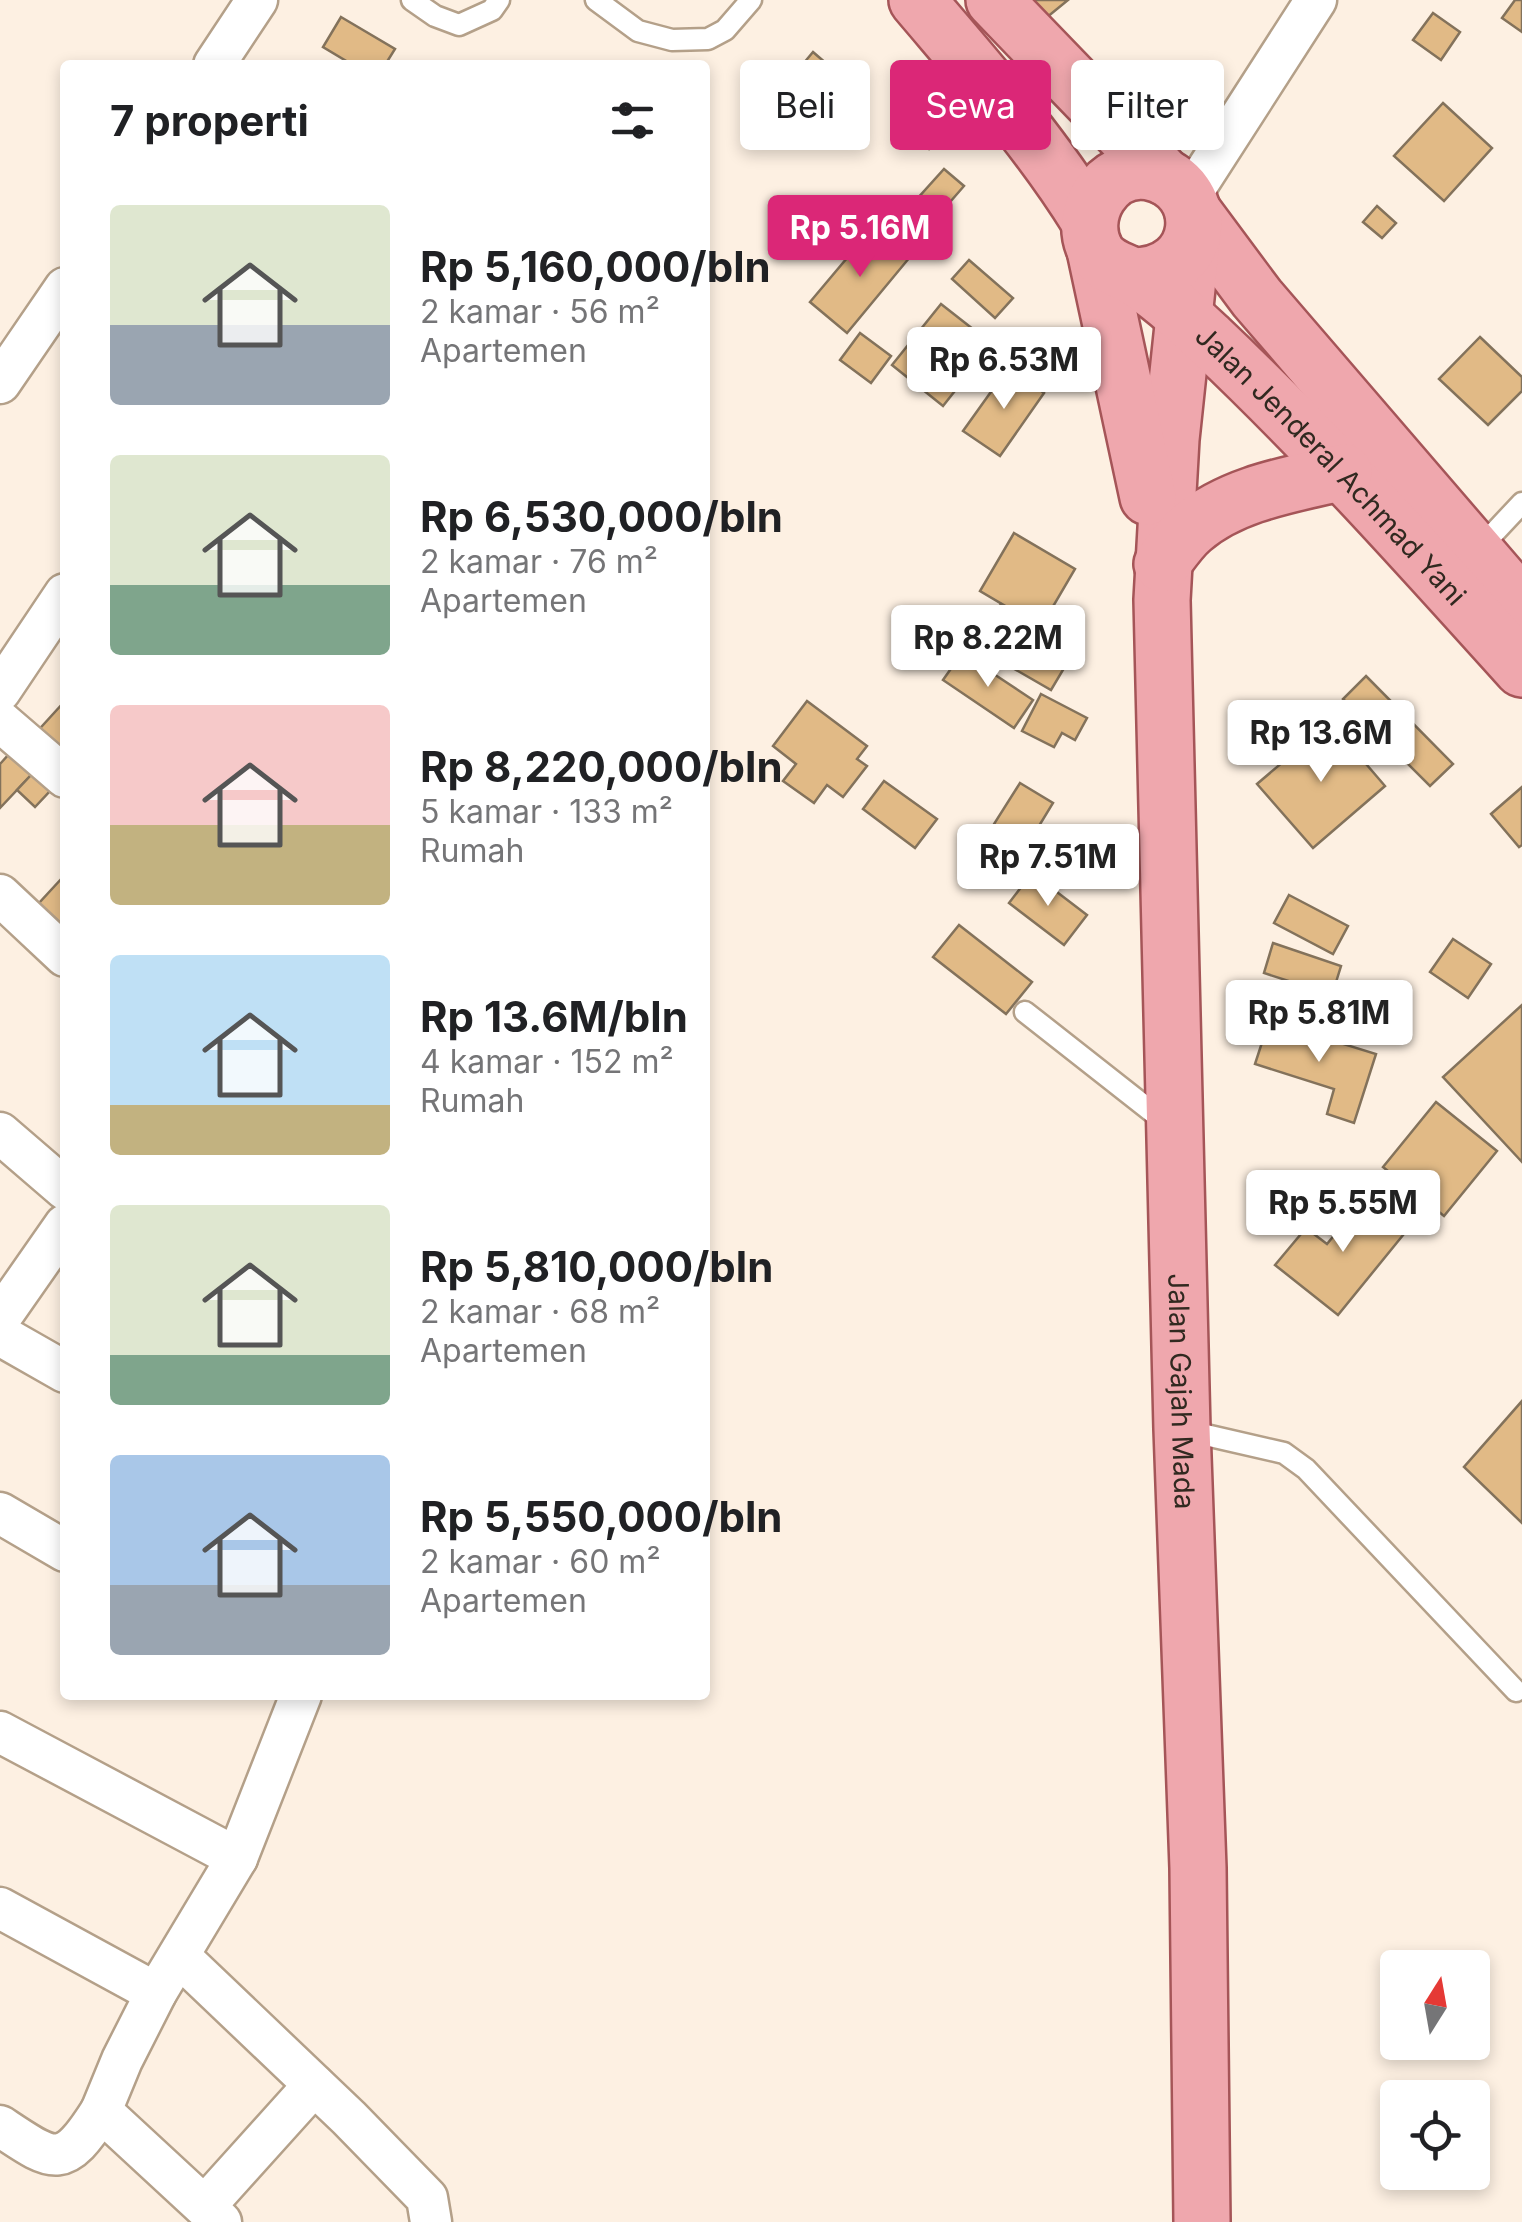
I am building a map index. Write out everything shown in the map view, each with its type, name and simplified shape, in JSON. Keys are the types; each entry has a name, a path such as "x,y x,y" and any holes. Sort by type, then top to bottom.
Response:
{"main road":[{"name":"Jalan Jenderal Achmad Yani","path":"917,0 1012,111 1063,179 1105,248 1183,316 1344,472 1522,669"},
{"path":"994,0 1185,207 1257,298 1522,606"},
{"path":"1146,171 1185,207 1183,316 1162,564 1095,200 1116,178 1146,171"},
{"path":"1105,248 1151,276 1169,270 1183,257 1185,207"},
{"path":"1162,564 1190,529 1215,512 1269,490 1344,472"},
{"name":"Jalan Gajah Mada","path":"1162,564 1182,1429 1198,1868 1202,2222"}],"street":[{"path":"217,60 257,0"},
{"path":"1185,207 1316,0"},
{"path":"0,383 52,336 60,306"},
{"path":"0,691 60,601"},
{"path":"0,721 60,773"},
{"path":"0,895 60,951"},
{"path":"0,1134 60,1185"},
{"path":"0,1318 60,1232"},
{"path":"0,1335 60,1369"},
{"path":"0,1513 60,1548"},
{"path":"0,2126 46,2155 64,2155 74,2149 101,2112 156,1994 236,1858 299,1700"},
{"path":"0,1732 236,1858"},
{"path":"0,1908 156,1994"},
{"path":"178,1956 427,2198 431,2222"},
{"path":"101,2112 198,2210 314,2085"}],"lane":[{"path":"412,0 435,16 459,25 492,10 499,0"},
{"path":"596,0 638,31 672,40 708,39 725,30 752,0"},
{"path":"1476,552 1522,503"},
{"path":"1025,1012 1175,1130"},
{"path":"1182,1429 1284,1453 1306,1470 1516,1691"}],"building":[{"path":"1031,0 1068,0 1046,18"},
{"path":"1515,0 1522,0 1522,32 1502,18"},
{"path":"1433,13 1460,32 1441,60 1413,40"},
{"path":"341,17 395,49 388,60 345,60 323,47"},
{"path":"813,52 822,60 806,60"},
{"path":"1443,103 1492,148 1444,201 1394,156"},
{"path":"944,169 964,186 937,217 917,199"},
{"path":"1377,206 1396,223 1382,238 1363,222"},
{"path":"874,226 910,257 847,333 810,302"},
{"path":"969,260 1013,298 995,318 952,279"},
{"path":"941,304 992,344 943,406 892,365"},
{"path":"860,333 891,356 871,383 840,360"},
{"path":"1480,337 1522,377 1522,391 1488,425 1439,379"},
{"path":"1008,368 1044,393 1000,456 963,431"},
{"path":"1014,533 1075,569 1041,627 980,591"},
{"path":"1001,604 1076,648 1051,690 976,647"},
{"path":"962,653 1033,700 1014,728 943,680"},
{"path":"1366,676 1453,764 1430,786 1343,699"},
{"path":"1041,694 1087,718 1075,740 1062,733 1054,747 1022,731"},
{"path":"807,701 867,746 857,759 867,766 843,797 827,785 814,803 783,781 796,764 773,746"},
{"path":"60,706 60,749 33,736"},
{"path":"1330,722 1385,786 1313,848 1257,784"},
{"path":"9,754 32,774 0,808 0,764"},
{"path":"32,774 50,791 35,807 17,790"},
{"path":"884,781 937,819 915,848 863,809"},
{"path":"1020,783 1053,803 1028,844 994,824"},
{"path":"1522,787 1522,845 1519,847 1491,814"},
{"path":"1032,873 1087,915 1064,945 1009,903"},
{"path":"60,880 60,944 28,915"},
{"path":"1289,895 1348,926 1333,954 1274,923"},
{"path":"959,925 1032,982 1006,1014 933,957"},
{"path":"1453,939 1491,964 1468,998 1430,972"},
{"path":"1273,943 1341,966 1332,995 1264,973"},
{"path":"1522,1005 1522,1162 1443,1077"},
{"path":"1269,1021 1376,1054 1354,1123 1327,1114 1334,1089 1255,1064"},
{"path":"1436,1102 1497,1151 1444,1216 1383,1167"},
{"path":"1367,1195 1408,1229 1338,1315 1275,1265 1306,1228 1327,1244"},
{"path":"1522,1401 1522,1523 1464,1467"}]}
